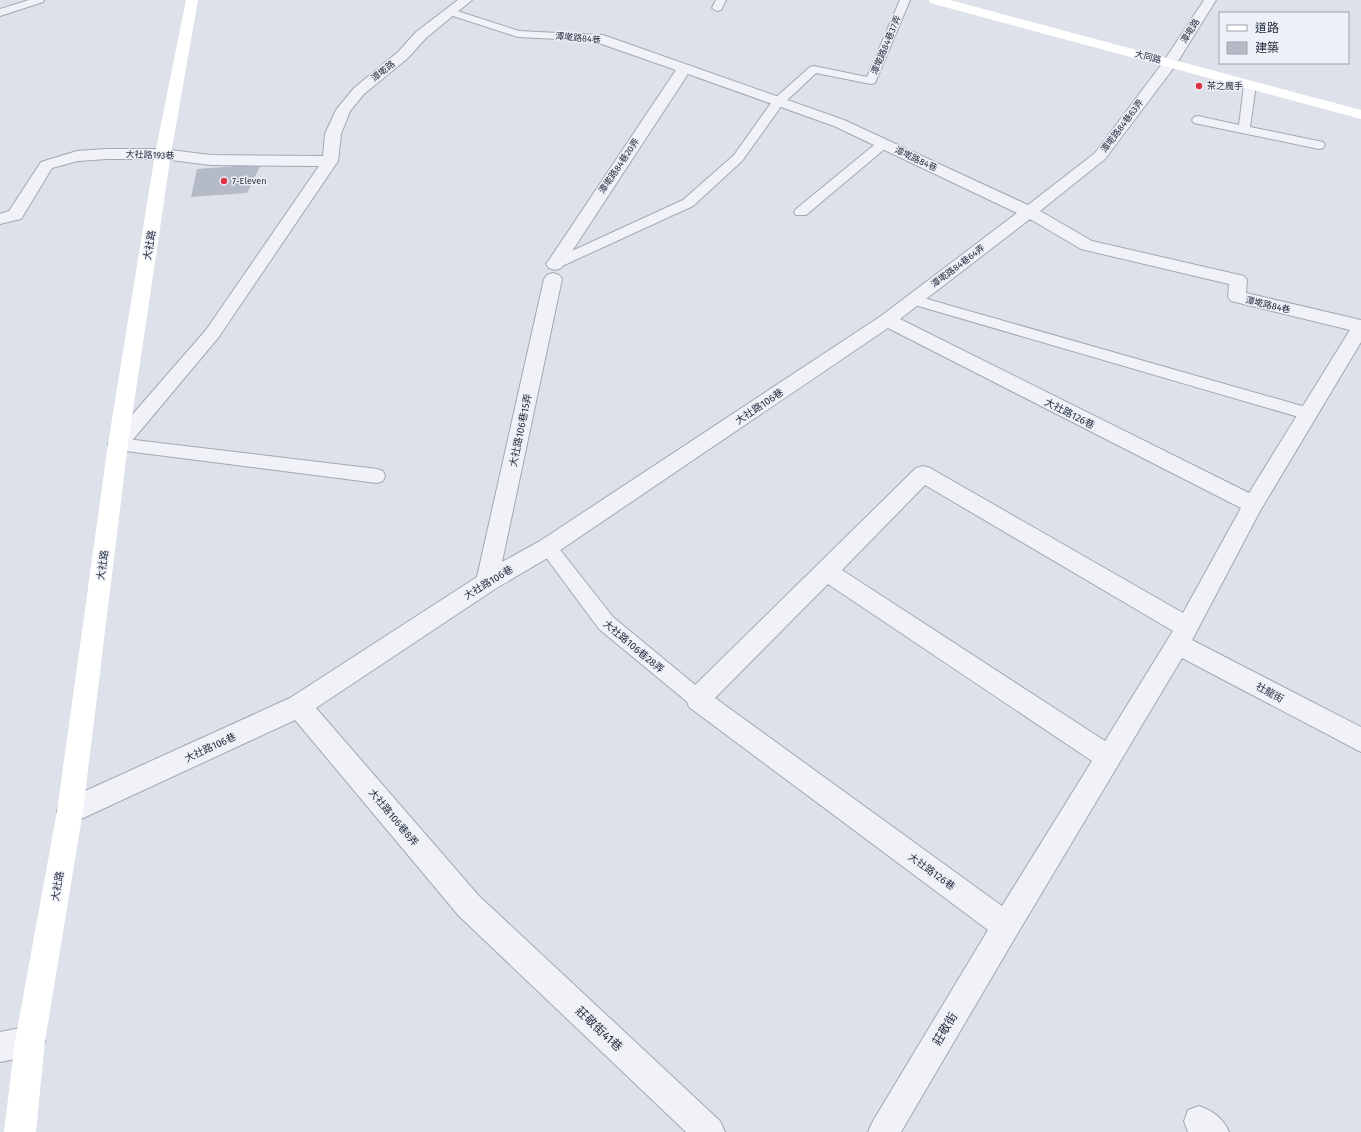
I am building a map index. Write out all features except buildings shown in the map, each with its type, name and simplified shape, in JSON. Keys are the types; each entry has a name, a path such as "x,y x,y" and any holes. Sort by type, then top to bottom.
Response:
{"street":[{"name":"大社路","path":"20,1132 30,1041 70,812 118,444 163,154 192,0"},
{"name":"潭墘路","path":"330,161 333,134 343,110 359,91 404,55 421,35 466,0"},
{"name":"大同路","path":"935,0 1361,115"},
{"name":"潭墘路","path":"1170,63 1210,0"},
{"name":"潭墘路84巷","path":"598,38 839,124 1029,212 1087,246 1238,280 1237,297 1361,327"},
{"name":"潭墘路84巷63弄","path":"1029,212 1100,156 1170,63"},
{"name":"潭墘路84巷20弄","path":"554,271 684,69"},
{"name":"大社路193巷","path":"0,219 15,215 46,165 78,156 107,154 163,154 210,160 330,161"},
{"path":"118,444 212,334 330,161"},
{"name":"潭墘路84巷64弄","path":"887,320 1029,212"},
{"name":"大社路106巷15弄","path":"487,582 554,271"},
{"name":"大社路106巷","path":"70,812 299,706 487,582 548,547 887,320"},
{"name":"大社路126巷","path":"887,320 1253,505"},
{"path":"1006,926 1182,636 1253,505 1361,327"},
{"path":"698,699 923,474 1182,636"},
{"path":"826,571 1109,758"},
{"name":"社龍街","path":"1182,636 1361,740"},
{"name":"大社路126巷","path":"698,699 1006,926"},
{"name":"大社路106巷8弄","path":"299,706 469,906 490,926"},
{"name":"莊敬街41巷","path":"490,926 708,1132"},
{"name":"莊敬街","path":"884,1132 1006,926"},
{"path":"0,1047 30,1041"}],"lane":[{"path":"0,13 39,0"},
{"name":"潭墘路84巷37弄","path":"778,102 814,69 871,81 906,0"},
{"name":"潭墘路84巷","path":"451,12 518,34 598,38"},
{"path":"1244,130 1250,85"},
{"path":"554,271 688,203 738,158 778,102"},
{"path":"1198,120 1319,145"},
{"path":"801,212 883,144"},
{"path":"913,300 1309,414"},
{"path":"118,444 377,476"},
{"name":"大社路106巷28弄","path":"548,547 606,623 698,699"}],"place":[{"name":"茶之魔手","path":"1199,86"},
{"name":"7-Eleven","path":"224,181"}]}
